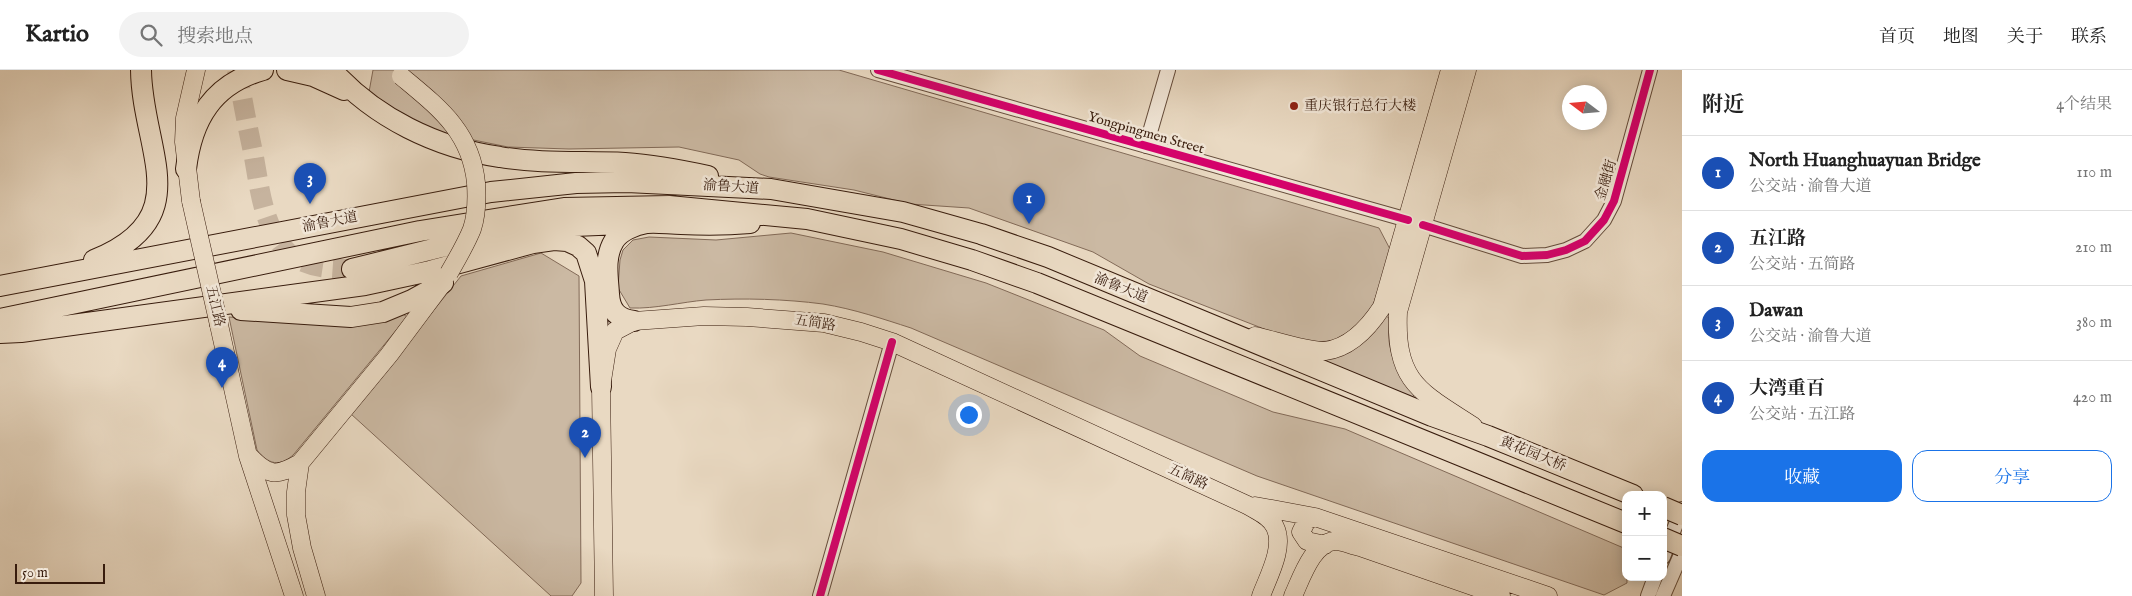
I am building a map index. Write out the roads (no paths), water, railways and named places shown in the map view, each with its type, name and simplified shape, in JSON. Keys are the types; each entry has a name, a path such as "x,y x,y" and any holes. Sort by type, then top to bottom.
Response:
{"highway":[{"path":"186,169 192,134 200,117 210,104 221,90 233,81 263,70"},
{"path":"287,70 332,83 419,134 456,148 480,154 528,160 650,165 771,189"},
{"path":"332,70 359,98"},
{"path":"58,274 108,255 129,242 144,228 156,206 159,182 143,76"},
{"name":"渝鲁大道","path":"0,286 452,198 531,187 627,182 771,189 903,212 980,234 1048,257 1223,330 1434,409"},
{"name":"渝鲁大道","path":"0,319 420,231 564,208 669,206 807,219 901,239 1037,282 1622,521"},
{"path":"352,268 494,234 550,227 646,223 718,225 807,219"},
{"path":"634,321 624,320 613,311 610,302 608,264 613,242 620,233 646,223"},
{"path":"0,333 21,332 365,285 430,272 532,243 554,240 567,241 578,246 586,253 595,281 601,387"},
{"path":"192,308 351,317 383,312 412,300 446,278"},
{"name":"黄花园大桥","path":"1434,409 1488,436 1623,491"},
{"path":"1667,509 1682,515"},
{"path":"1667,540 1682,546"}],"main road":[{"name":"五江路","path":"194,70 184,142 191,201 248,456 294,596"},
{"path":"1434,409 1407,373 1400,357 1397,338 1398,312 1415,223 1450,70"},
{"path":"1223,330 1305,349 1324,351 1342,346 1360,334 1373,321 1382,307 1415,223 1467,70"},
{"path":"248,456 262,470 275,472 287,471 300,463 389,355 446,278 472,227 477,200 470,154 461,134 448,117 397,73"},
{"name":"五简路","path":"604,596 601,387 610,339 615,331 634,321 704,316 783,319 824,323 892,342 1247,505 1268,518 1275,526 1278,534 1276,555 1261,596"},
{"path":"300,463 296,492 296,515 302,548 316,596"},
{"name":"五简路","path":"1247,505 1315,518 1548,596"},
{"path":"1315,518 1306,520 1301,532 1307,541 1325,545"},
{"path":"1293,596 1309,561 1325,545 1336,541 1360,547 1501,596"}],"street":[{"name":"Yongpingmen Street","path":"878,70 893,72 1415,223"},
{"path":"1146,146 1168,70"},
{"name":"金融街","path":"1415,223 1522,256 1547,255 1566,250 1585,241 1604,220 1614,201 1650,70"},
{"path":"820,596 892,342"},
{"path":"1667,547 1682,509"},
{"path":"1664,596 1682,552"},
{"path":"1671,596 1676,566"},
{"path":"1648,596 1654,581"}],"tunnel":[{"path":"237,70 262,201 275,236 289,253 305,263 324,268 352,269"}],"place":[{"name":"重庆银行总行大楼","path":"1294,106"},
{"name":"Dawan","path":"310,204"},
{"name":"North Huanghuayuan Bridge","path":"1029,224"},
{"name":"大湾重百","path":"222,388"},
{"name":"五江路","path":"585,458"}]}
